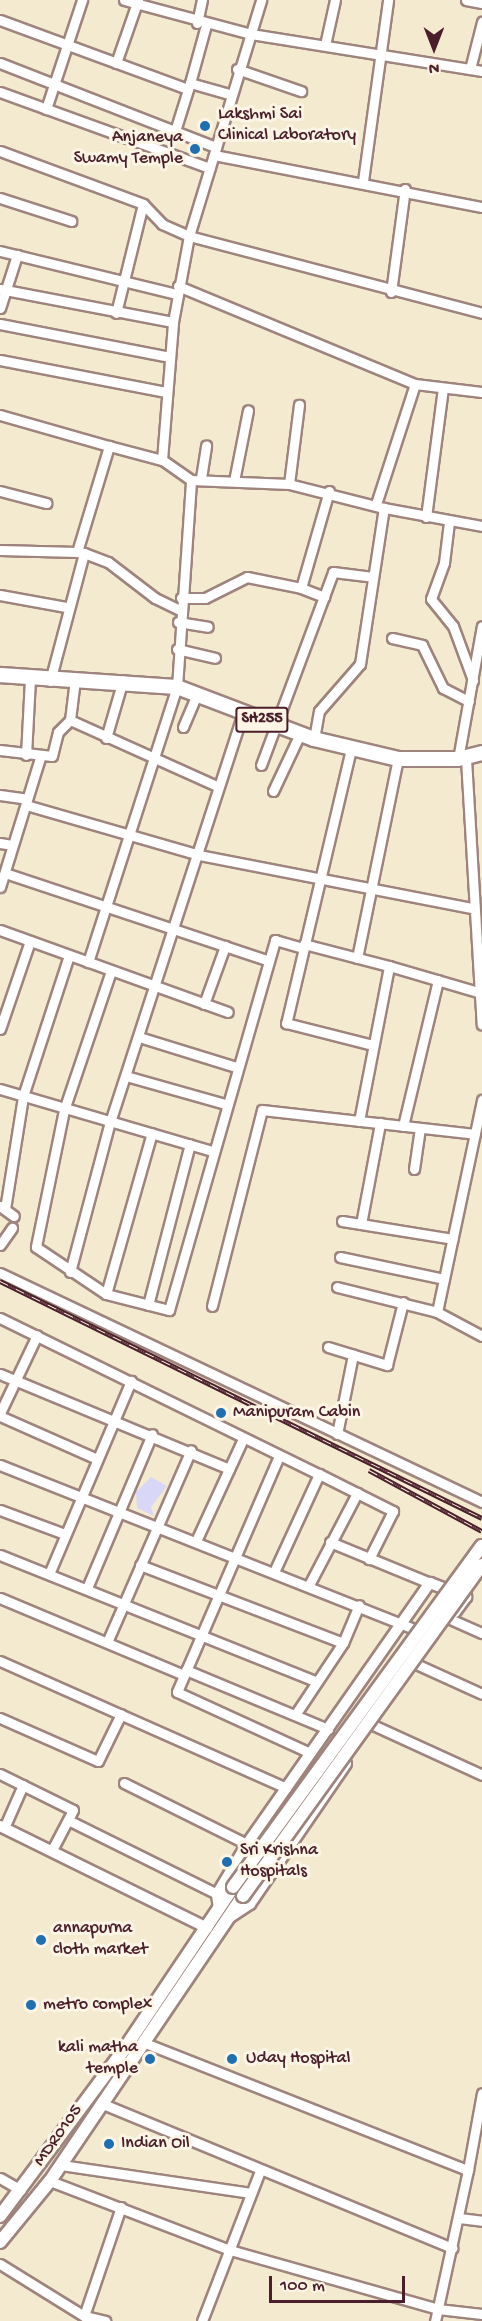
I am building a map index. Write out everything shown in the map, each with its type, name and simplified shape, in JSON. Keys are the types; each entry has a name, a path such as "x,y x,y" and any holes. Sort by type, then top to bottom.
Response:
{"main road":[{"name":"SH255","path":"0,675 38,682"},
{"name":"SH255","path":"0,683 123,680 177,687 277,726 351,749 398,759 462,759 482,753"},
{"name":"MDR0105","path":"0,2216 21,2190 207,1928 233,1887 482,1546"},
{"name":"MDR0105","path":"0,2242 50,2181 243,1896 482,1565"}],"street":[{"path":"46,109 82,0"},
{"path":"124,0 138,2 201,24 251,34 378,52 482,71"},
{"path":"175,131 189,86 201,24 202,0"},
{"path":"162,460 166,392 177,290 189,236 215,151 229,94 261,0"},
{"path":"325,45 335,0"},
{"path":"363,181 378,52 388,0"},
{"path":"466,0 482,3"},
{"path":"116,63 138,2"},
{"path":"0,20 116,63 189,86 229,94"},
{"path":"470,69 482,22"},
{"path":"0,63 175,131 215,151 405,189 482,207"},
{"path":"237,69 302,91"},
{"path":"0,92 210,168"},
{"path":"0,151 143,204 162,224 189,236 391,291 482,313"},
{"path":"391,291 405,189"},
{"path":"0,198 71,220"},
{"path":"116,313 143,204"},
{"path":"0,250 123,281 177,290 415,384 482,392"},
{"path":"0,308 2,290 17,255"},
{"path":"2,290 173,322"},
{"path":"0,324 170,357"},
{"path":"0,360 166,392"},
{"path":"314,739 319,711 360,663 380,506 415,384"},
{"path":"426,518 443,388"},
{"path":"289,484 299,405"},
{"path":"234,481 248,410"},
{"path":"0,415 162,460 196,479 289,484 329,491 426,518 482,526"},
{"path":"88,962 177,687 178,622 196,479 206,445"},
{"path":"26,755 38,682 66,606 109,446"},
{"path":"0,491 46,503"},
{"path":"301,588 329,491"},
{"path":"449,522 444,563 431,598 453,626 472,680"},
{"path":"0,550 81,553 108,562 155,598 180,610"},
{"path":"261,765 333,572 371,577"},
{"path":"181,598 205,598 247,577 301,588 324,597"},
{"path":"0,596 66,606"},
{"path":"178,622 208,627"},
{"path":"482,626 472,680 462,759 471,908 482,1025"},
{"path":"392,638 422,645 443,688 469,701"},
{"path":"177,649 215,658"},
{"path":"106,738 123,680"},
{"path":"0,750 40,758 52,756 58,732 70,720 75,682"},
{"path":"183,727 196,696"},
{"path":"70,1272 110,1122 199,855 217,786 243,713"},
{"path":"70,720 153,760 217,786"},
{"path":"273,791 300,734"},
{"path":"351,749 286,1023 372,1045"},
{"path":"0,887 40,758"},
{"path":"357,958 373,891 398,759"},
{"path":"0,795 199,855 318,881 471,908"},
{"path":"0,843 12,845"},
{"path":"5,873 269,961"},
{"path":"0,930 228,1012"},
{"path":"111,971 64,1110 36,1247 70,1272 106,1294 168,1310 225,1104 275,940 389,966 478,992"},
{"path":"0,1029 30,941"},
{"path":"204,1004 225,946"},
{"path":"14,1216 2,1208 23,1096 69,956"},
{"path":"359,1121 389,966"},
{"path":"403,1126 438,980"},
{"path":"139,1037 236,1067"},
{"path":"126,1076 225,1104"},
{"path":"0,1089 64,1110 212,1151"},
{"path":"437,1312 482,1100"},
{"path":"212,1306 262,1110 475,1134"},
{"path":"362,1224 380,1123"},
{"path":"414,1169 420,1128"},
{"path":"106,1294 152,1133"},
{"path":"148,1305 190,1144"},
{"path":"342,1221 453,1239"},
{"path":"0,1245 12,1228"},
{"path":"340,1257 444,1279"},
{"path":"0,1273 482,1502"},
{"path":"337,1287 437,1312 482,1336"},
{"path":"328,1347 387,1365 403,1302"},
{"path":"0,1318 244,1434 196,1541"},
{"path":"37,1335 0,1414 97,1459"},
{"path":"337,1434 353,1355"},
{"path":"0,1374 191,1450 229,1468"},
{"path":"49,1574 131,1381"},
{"path":"87,1588 152,1434"},
{"path":"243,1439 393,1511 369,1559"},
{"path":"108,1640 191,1450"},
{"path":"279,1456 200,1634 177,1692 310,1753"},
{"path":"0,1465 402,1622 434,1638"},
{"path":"274,1572 319,1474"},
{"path":"309,1586 357,1493"},
{"path":"0,1510 65,1534"},
{"path":"230,1917 250,1904 434,1638 466,1598 330,1542"},
{"path":"0,1555 317,1682"},
{"path":"140,1564 217,1596 343,1643"},
{"path":"219,1909 217,1894 246,1844 430,1583"},
{"path":"0,1598 328,1729"},
{"path":"295,1715 343,1643 359,1605"},
{"path":"450,1619 482,1633"},
{"path":"0,1661 286,1788"},
{"path":"416,1664 482,1694"},
{"path":"0,1718 98,1761 121,1714"},
{"path":"373,1725 482,1775"},
{"path":"0,1774 73,1810 52,1850"},
{"path":"124,1783 246,1844"},
{"path":"23,1785 2,1827 207,1928"},
{"path":"68,1820 217,1894"},
{"path":"145,2043 468,2169"},
{"path":"435,2321 468,2169 477,2141 482,2093"},
{"path":"103,2104 260,2171 452,2248"},
{"path":"61,2165 251,2193"},
{"path":"201,2321 260,2171"},
{"path":"0,2178 21,2190"},
{"path":"50,2181 230,2250 438,2309 482,2314"},
{"path":"84,2316 121,2207"},
{"path":"459,2218 482,2221"},
{"path":"0,2264 84,2316 105,2321"}],"shaded area":[{"path":"151,1477 167,1486 151,1507 154,1516 137,1508 136,1492"}],"railway":[{"path":"0,1281 482,1518"},
{"path":"369,1470 482,1531"}],"place":[{"name":"Lakshmi Sai Clinical Laboratory","path":"205,126"},
{"name":"Anjaneya Swamy Temple","path":"195,149"},
{"name":"Manipuram Cabin","path":"221,1413"},
{"name":"Sri Krishna Hospitals","path":"227,1862"},
{"name":"annapurna cloth market","path":"41,1940"},
{"name":"metro complex","path":"31,2005"},
{"name":"kali matha temple","path":"150,2059"},
{"name":"Uday Hospital","path":"232,2059"},
{"name":"Indian Oil","path":"109,2144"}]}
